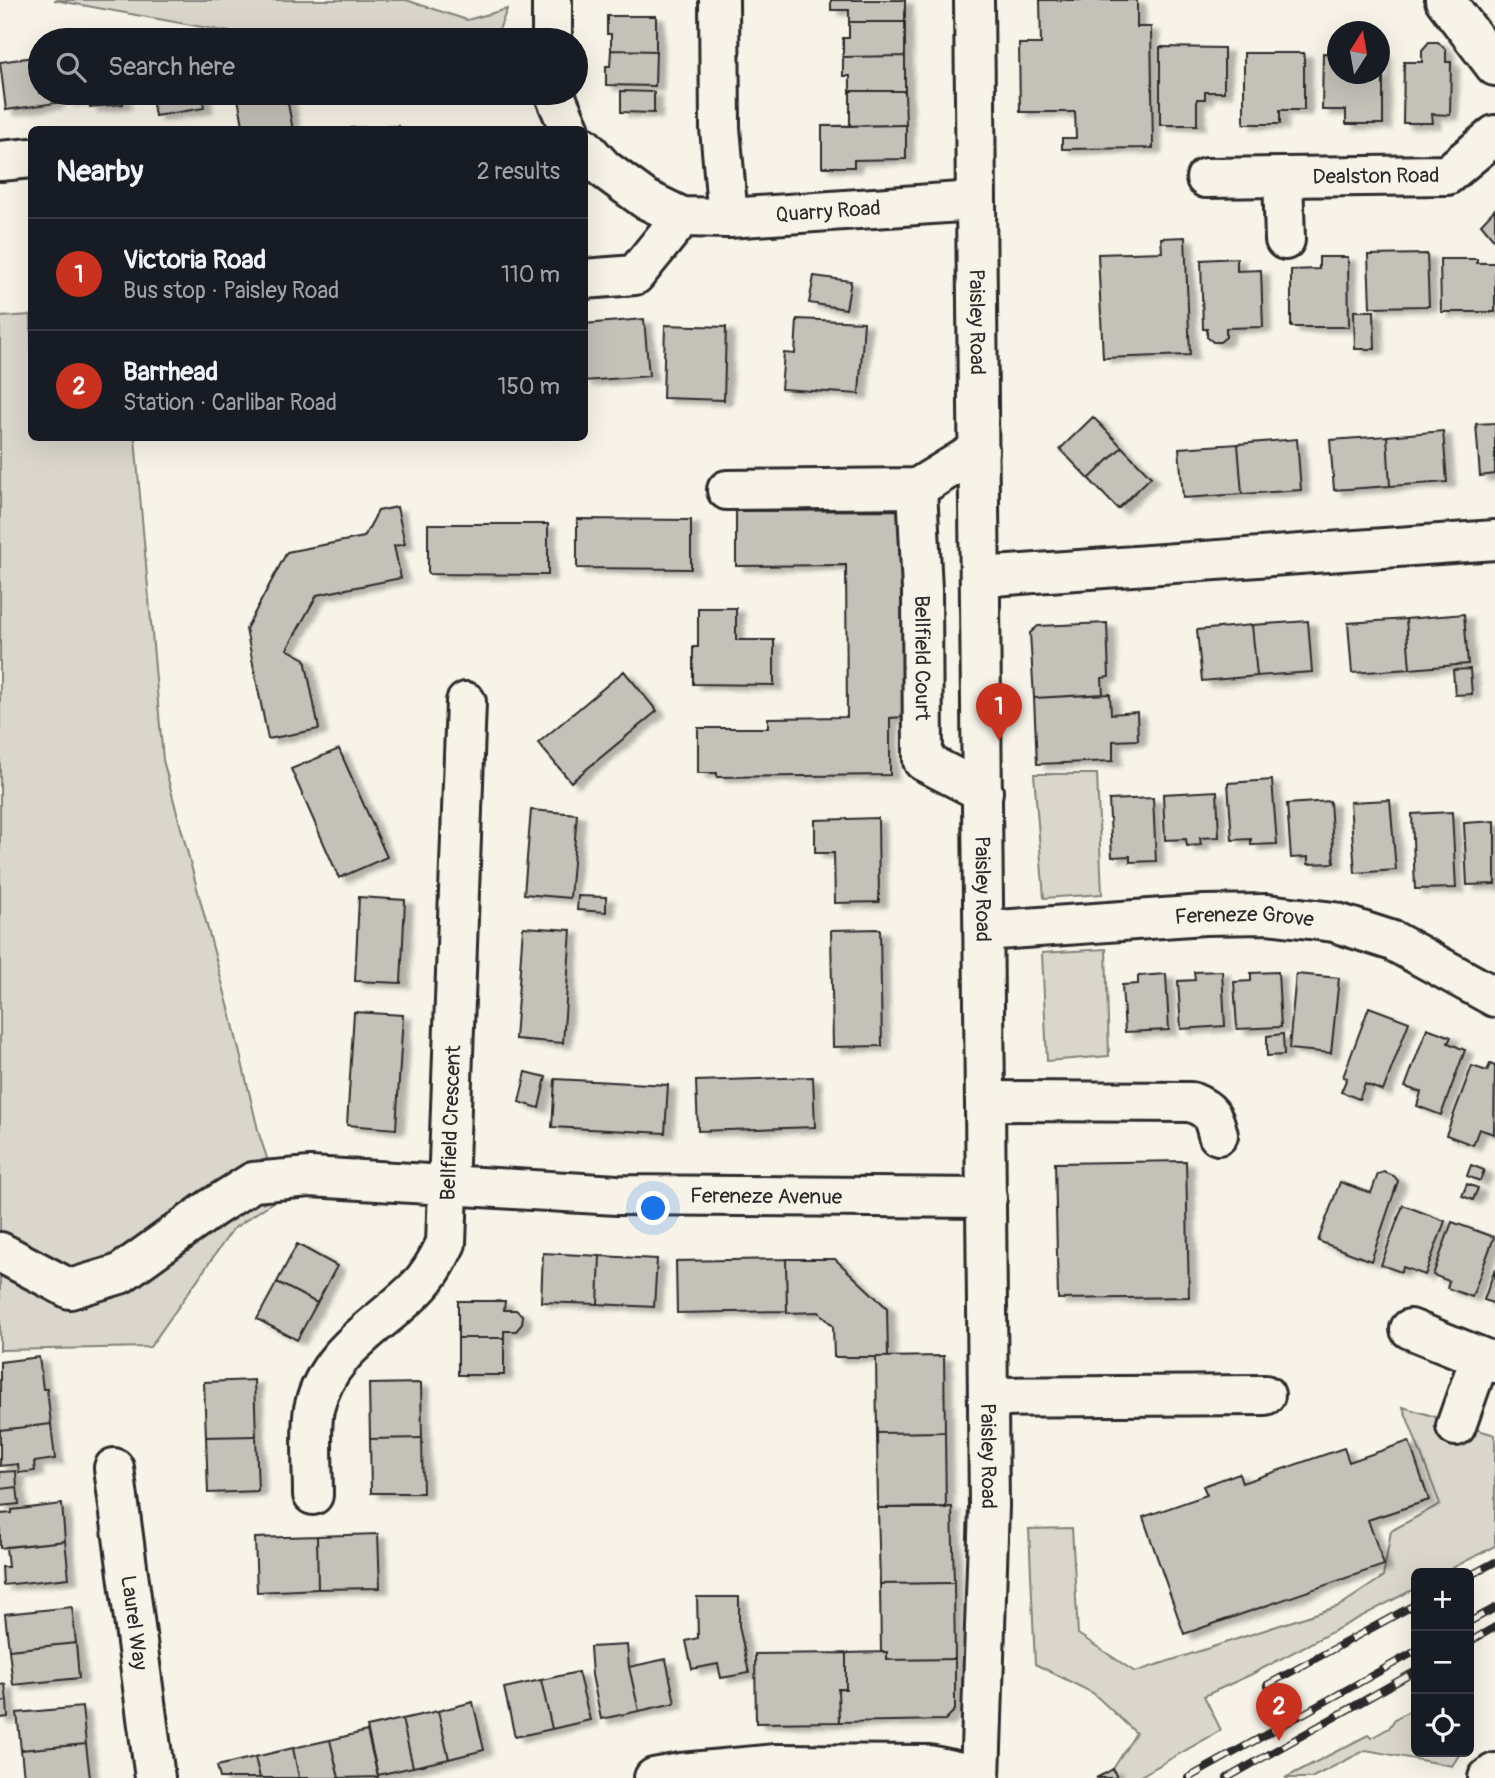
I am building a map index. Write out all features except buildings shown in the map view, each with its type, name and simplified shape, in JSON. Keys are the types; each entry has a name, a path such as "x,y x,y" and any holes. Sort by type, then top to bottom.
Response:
{"street":[{"path":"552,0 552,28"},
{"path":"719,0 720,128 728,219"},
{"name":"Paisley Road","path":"974,0 989,1506 980,1777"},
{"path":"1445,0 1495,66"},
{"path":"559,105 568,126"},
{"name":"Dealston Road","path":"1206,178 1447,175 1495,135"},
{"path":"588,151 604,169 645,199 682,217 635,275 588,279"},
{"path":"0,161 28,159"},
{"name":"Dealston Road","path":"1283,177 1285,240"},
{"name":"Quarry Road","path":"682,217 728,219 975,201"},
{"path":"727,490 917,488 979,450"},
{"name":"Bellfield Court","path":"917,488 922,590 923,761 983,792"},
{"path":"980,577 1495,540"},
{"name":"Bellfield Crescent","path":"313,1496 314,1410 325,1378 340,1356 416,1289 435,1266 446,1243 466,702"},
{"name":"Fereneze Grove","path":"984,931 1204,915 1267,914 1334,922 1393,941 1493,992"},
{"path":"985,1101 1191,1102 1203,1107 1213,1116 1218,1135"},
{"name":"Fereneze Avenue","path":"0,1252 69,1289 120,1274 253,1182 310,1177 617,1195 986,1198"},
{"path":"1410,1329 1488,1360 1456,1426"},
{"path":"988,1397 1265,1395"},
{"name":"Laurel Way","path":"114,1468 155,1778"},
{"path":"654,1778 776,1763 929,1765 980,1777"},
{"path":"1488,1778 1495,1773"}],"shaded area":[{"path":"54,0 406,0 467,20 507,9 500,28 207,28"},
{"path":"28,315 28,441 135,441 163,760 231,1016 259,1134 280,1197 233,1229 150,1347 0,1350 0,317"},
{"path":"1034,774 1097,774 1102,894 1044,898"},
{"path":"1106,949 1109,1056 1047,1061 1042,953"},
{"path":"1403,1407 1495,1435 1495,1546 1453,1568 1411,1568 1411,1591 1250,1675 1204,1696 1221,1730 1137,1778 1117,1778 1113,1769 1136,1733 1093,1693 1035,1664 1029,1529 1072,1528 1078,1634 1135,1672 1339,1606 1383,1577 1391,1531 1440,1504"},
{"path":"1411,1710 1411,1757 1458,1757 1452,1766 1366,1750 1311,1778 1285,1778 1368,1735 1371,1738 1389,1728 1395,1719"}],"railway":[{"path":"1474,1573 1495,1562"},
{"path":"1267,1685 1411,1607"},
{"path":"1474,1619 1495,1608"},
{"path":"1474,1639 1495,1627"},
{"path":"1188,1778 1411,1654"},
{"path":"1227,1778 1411,1674"}],"place":[{"name":"Victoria Road","path":"999,741"},
{"name":"Barrhead","path":"1279,1741"}]}
